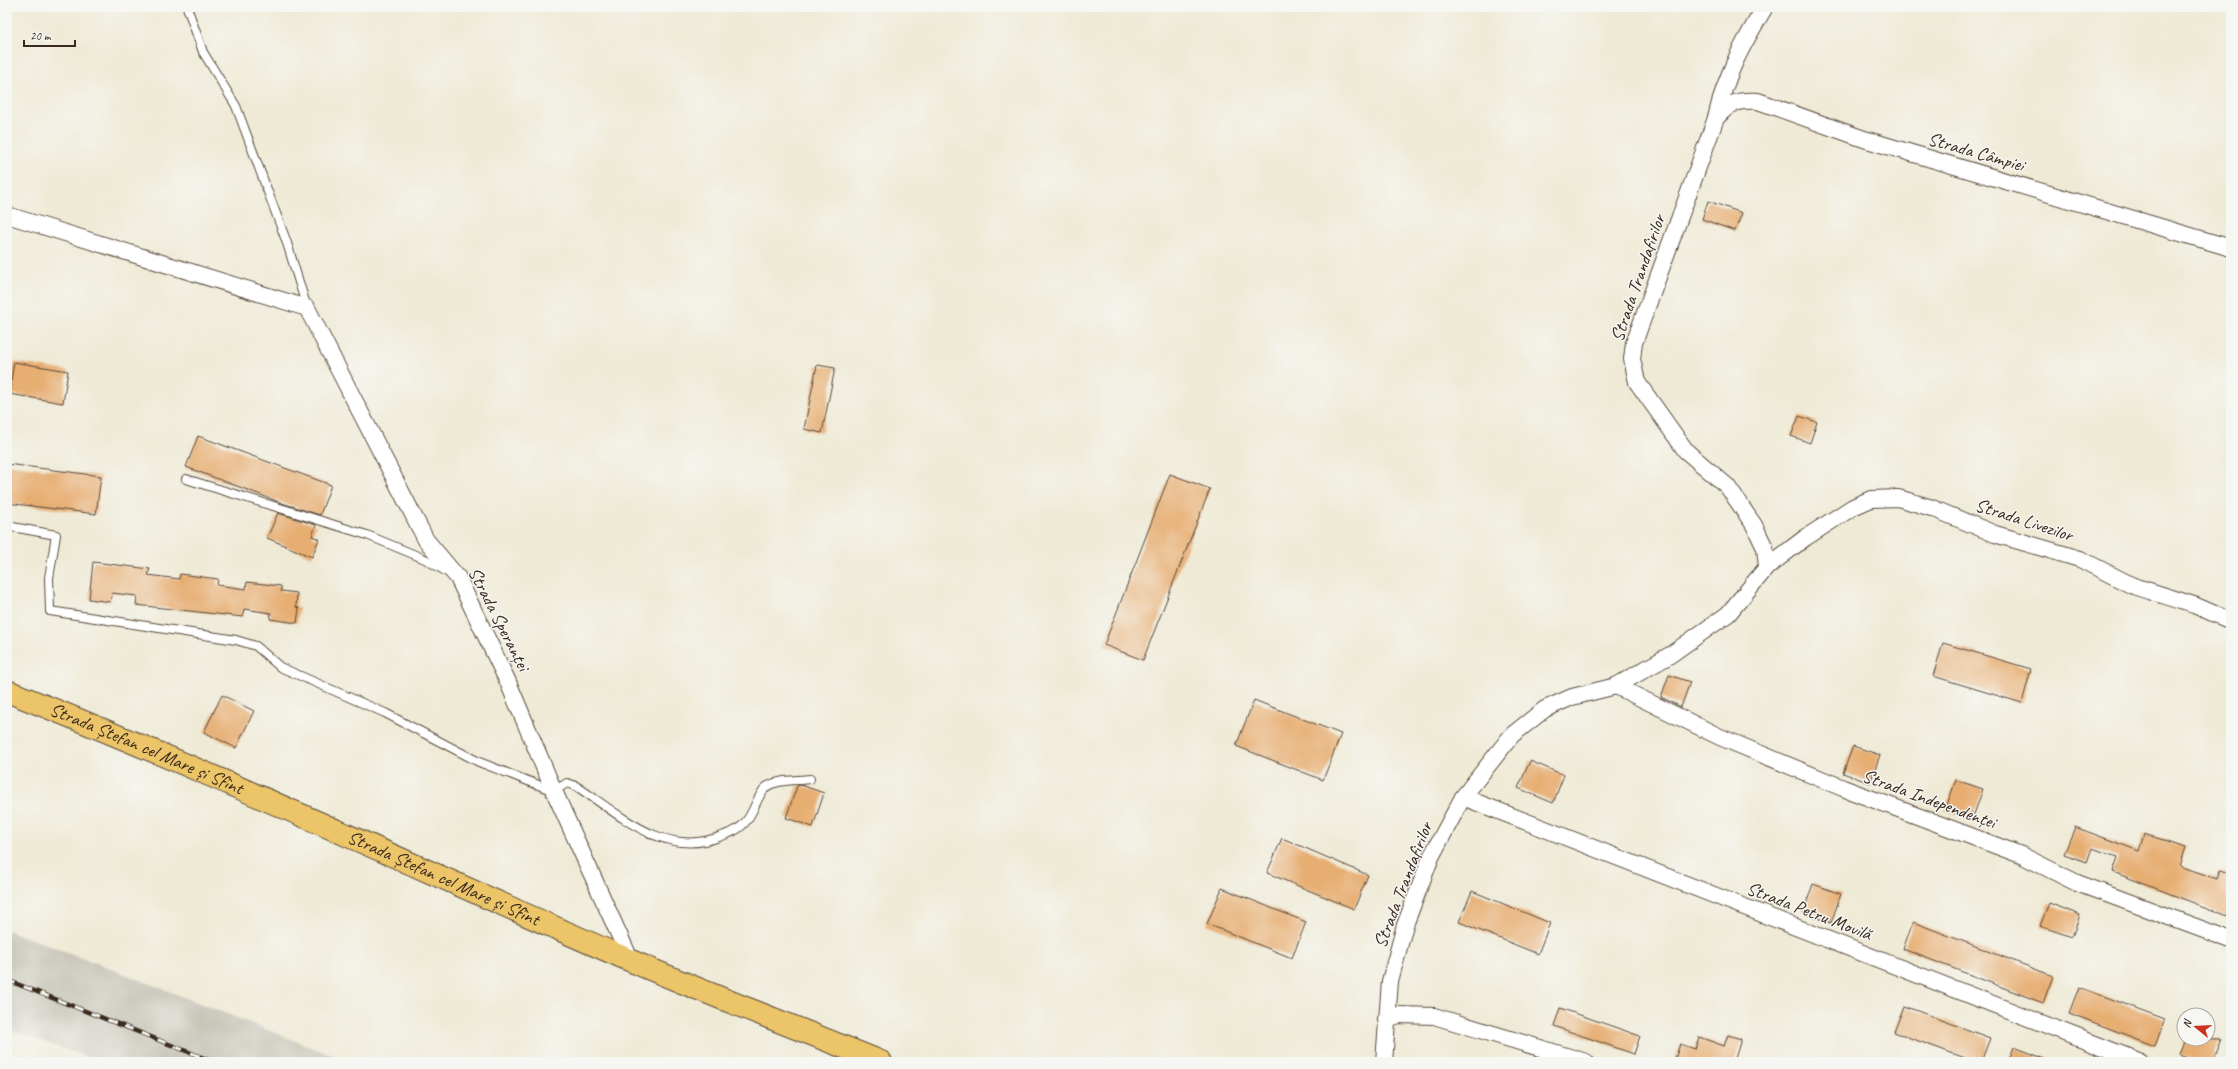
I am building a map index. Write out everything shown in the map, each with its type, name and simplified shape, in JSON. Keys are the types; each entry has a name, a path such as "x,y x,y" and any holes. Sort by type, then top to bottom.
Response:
{"main road":[{"name":"Strada Ștefan cel Mare și Sfînt","path":"7,691 112,733 316,820 631,961 882,1062"}],"street":[{"name":"Strada Trandafirilor","path":"1744,41 1755,7"},
{"name":"Strada Trandafirilor","path":"1384,1062 1390,981 1405,924 1431,857 1463,797 1512,735 1544,709 1572,697 1616,686 1670,655 1728,614 1767,567 1765,548 1754,526 1727,486 1686,451 1637,382 1632,359 1634,343 1716,118 1723,86 1744,41 1765,7"},
{"name":"Strada Câmpiei","path":"1716,118 1728,105 1740,100 1758,101 1864,139 2231,248"},
{"path":"7,215 308,308"},
{"name":"Strada Speranței","path":"308,308 426,540 458,578 508,682 554,791 631,961"},
{"name":"Strada Livezilor","path":"1767,567 1805,538 1853,507 1871,499 1898,498 1932,508 1996,534 2080,559 2131,585 2194,605 2231,621"},
{"name":"Strada Independenței","path":"1616,686 1720,737 1822,779 2021,855 2077,883 2231,940"},
{"name":"Strada Petru Movilă","path":"1463,797 2141,1062"},
{"path":"1386,1019 1399,1015 1434,1016 1586,1062"}],"lane":[{"path":"187,7 203,52 236,106 288,242 308,308"},
{"path":"186,479 366,536 425,559 458,578"},
{"path":"7,526 56,535 49,578 50,611 236,640 256,646 280,667 385,713 479,762 554,791 567,783 576,786 634,826 662,839 688,844 714,839 737,830 747,820 766,788 779,782 810,779"}],"shaded area":[{"path":"7,930 112,969 350,1062 102,1062 7,1029"}],"building":[{"path":"1708,201 1742,213 1735,231 1702,219"},
{"path":"14,362 68,371 63,403 9,394"},
{"path":"817,365 835,368 822,433 804,429"},
{"path":"1799,416 1817,422 1810,443 1791,436"},
{"path":"198,436 331,485 320,515 282,503 186,467"},
{"path":"7,464 101,476 96,514 7,503"},
{"path":"1170,474 1210,489 1143,660 1104,645"},
{"path":"278,513 316,525 312,536 319,539 312,557 267,538"},
{"path":"93,562 150,569 148,575 179,579 180,574 218,579 217,585 246,589 247,582 281,586 281,591 297,593 296,607 299,608 297,623 270,619 271,613 244,609 243,617 136,605 137,596 112,593 110,602 89,599"},
{"path":"1943,643 2031,669 2022,703 1933,676"},
{"path":"1669,675 1690,682 1681,707 1661,697"},
{"path":"222,695 254,711 236,748 204,732"},
{"path":"1254,700 1341,734 1323,780 1236,746"},
{"path":"1853,746 1880,755 1870,783 1843,773"},
{"path":"1530,761 1564,775 1553,803 1518,788"},
{"path":"1956,780 1983,789 1972,820 1945,810"},
{"path":"801,785 824,793 813,827 786,818 797,786"},
{"path":"2075,827 2139,851 2144,834 2186,847 2180,866 2217,879 2220,870 2231,874 2231,907 2228,916 2113,872 2118,857 2092,848 2087,862 2064,854"},
{"path":"1282,838 1368,875 1354,909 1267,873"},
{"path":"1813,884 1841,894 1831,923 1803,913"},
{"path":"1222,888 1306,922 1292,958 1207,924"},
{"path":"1472,891 1550,923 1538,954 1459,922"},
{"path":"2049,903 2080,915 2072,937 2040,926"},
{"path":"1913,922 2053,976 2043,1003 1903,949"},
{"path":"2079,987 2165,1019 2155,1046 2069,1013"},
{"path":"1904,1006 1990,1038 1981,1062 1976,1062 1894,1032"},
{"path":"1560,1008 1640,1036 1634,1054 1554,1026"},
{"path":"1728,1035 1741,1039 1734,1062 1674,1062 1680,1044 1695,1049 1699,1037 1724,1046"},
{"path":"2216,1039 2221,1039 2212,1062 2198,1062 2179,1055 2182,1047 2216,1047"},
{"path":"2014,1047 2051,1061 2051,1062 2008,1062"}],"railway":[{"path":"7,980 214,1062"}]}
